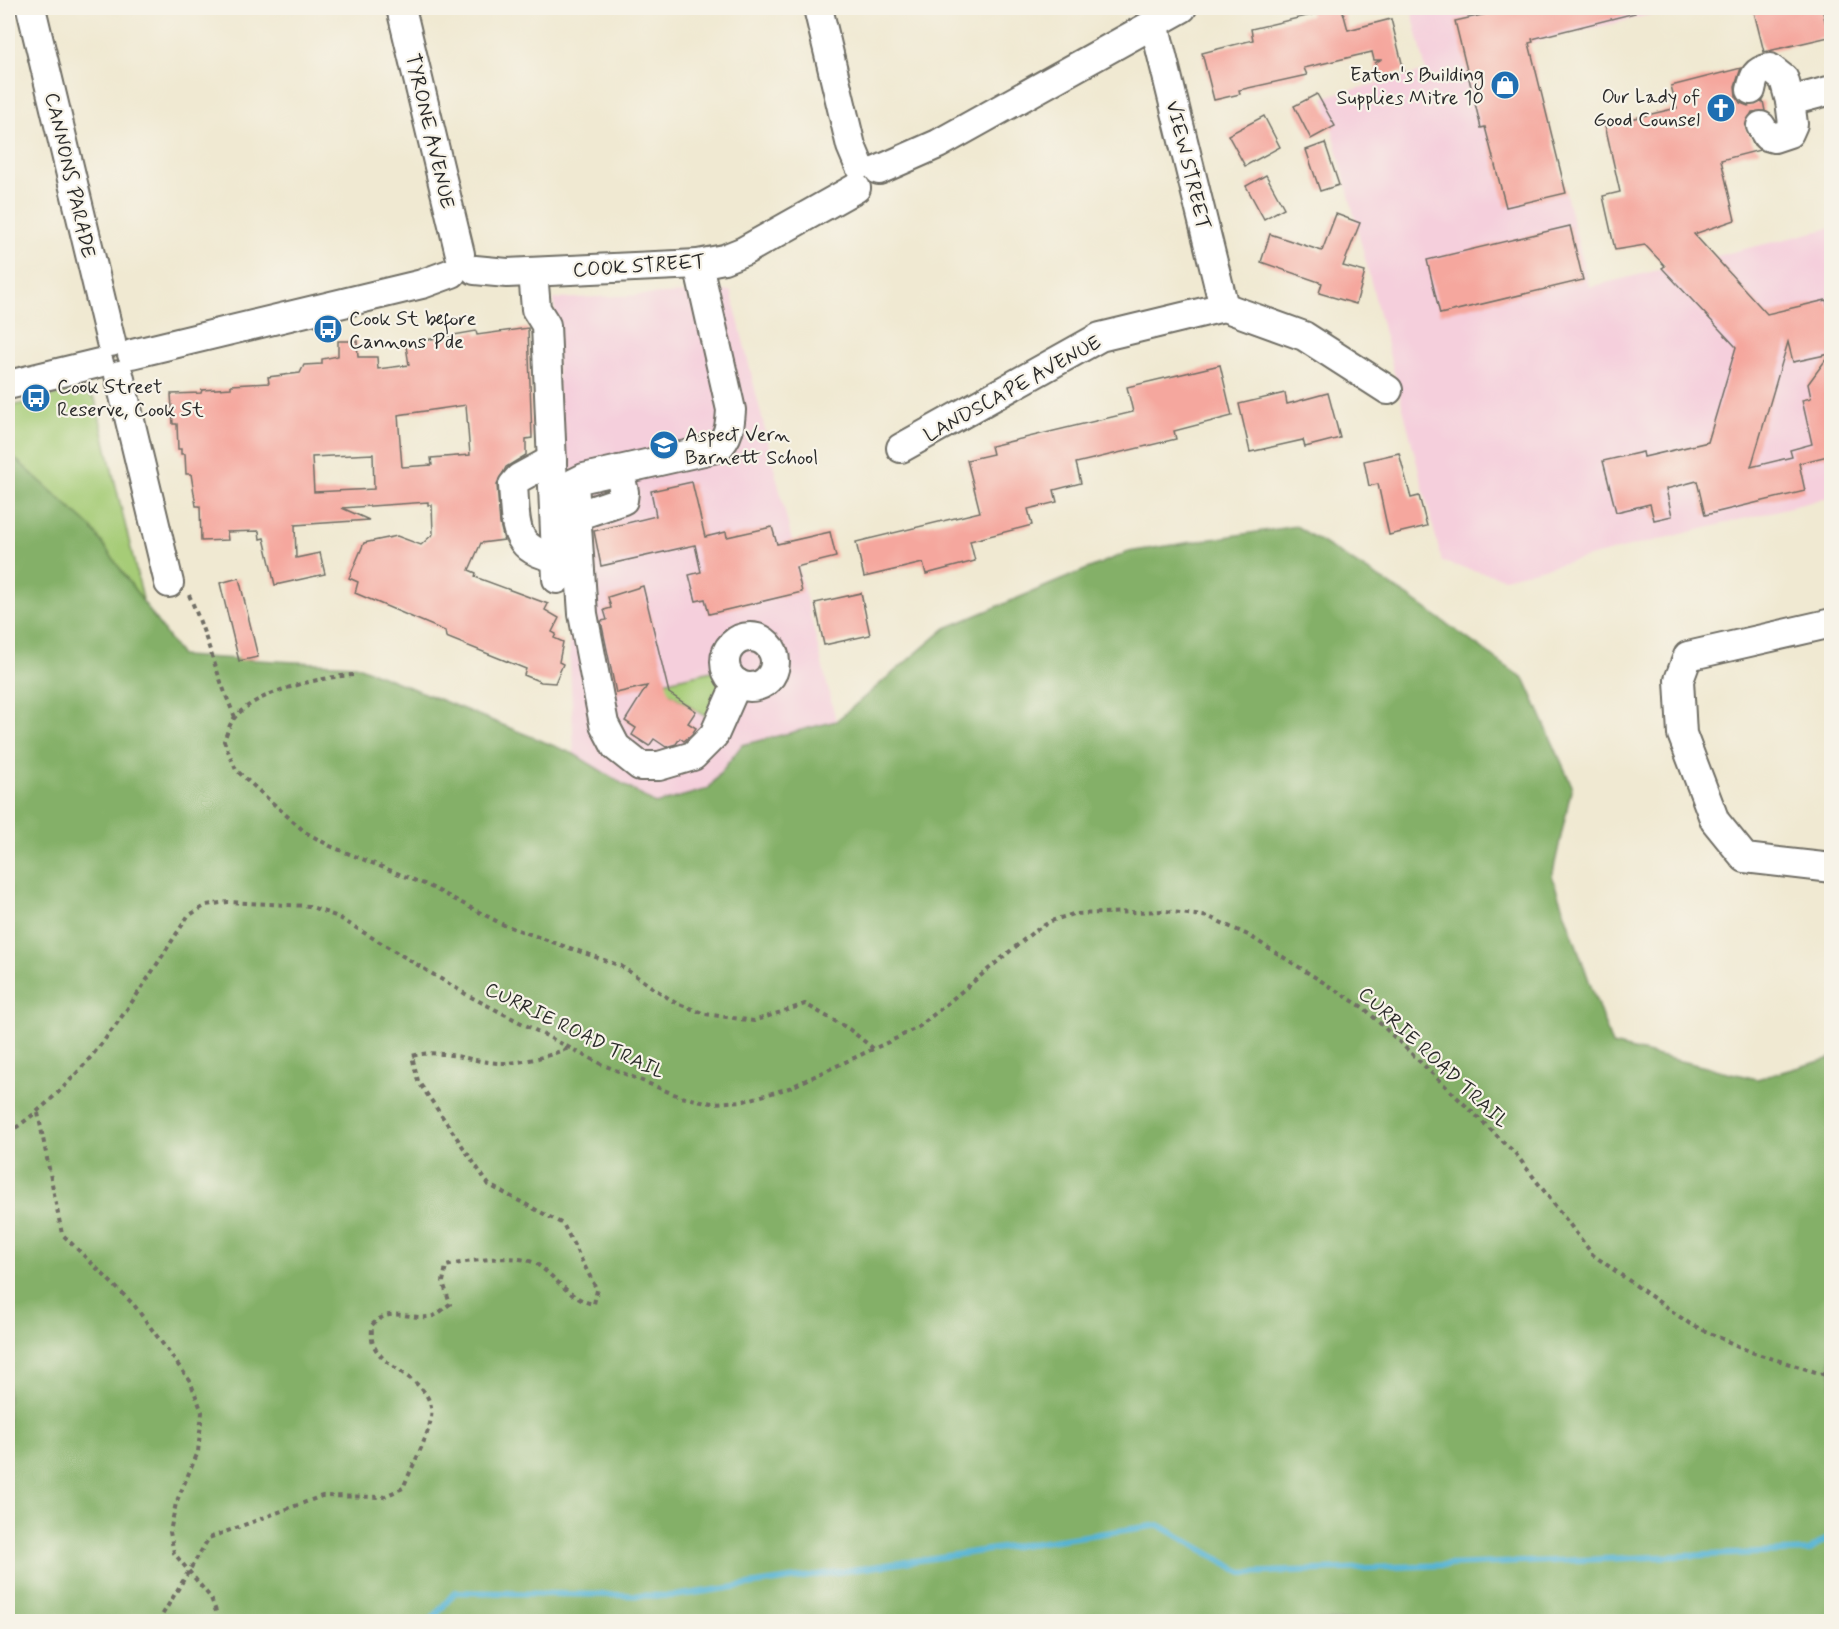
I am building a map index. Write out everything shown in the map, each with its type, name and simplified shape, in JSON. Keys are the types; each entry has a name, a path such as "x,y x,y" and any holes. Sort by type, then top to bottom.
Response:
{"street":[{"name":"CANNONS PARADE","path":"31,8 169,583"},
{"name":"TYRONE AVENUE","path":"401,8 462,266"},
{"path":"818,8 851,146 865,174"},
{"name":"COOK STREET","path":"8,385 422,284 462,266 507,273 698,264 744,251 865,174 938,144 1182,8"},
{"name":"VIEW STREET","path":"1155,23 1224,307"},
{"path":"1750,80 1761,70 1770,68 1778,71 1784,79 1790,101 1792,130 1784,136 1764,139"},
{"path":"1790,101 1832,90"},
{"path":"698,264 731,410 729,429 722,444 717,448 584,478 574,483 582,614 604,724 616,747 640,766 658,766 693,756 714,735 737,683"},
{"path":"533,272 536,309 546,325 552,460 556,568 525,545 517,530 513,485 519,477 552,460"},
{"path":"1224,307 1304,336 1388,390"},
{"name":"LANDSCAPE AVENUE","path":"901,448 1100,337 1224,307"},
{"path":"1832,623 1688,656 1679,680 1682,734 1715,821 1745,858 1832,868"}],"path":[{"path":"169,583 187,592 206,631 223,690 235,717"},
{"path":"354,675 276,692 249,704 235,717 224,741 236,770 296,824 330,846 429,886 504,925 621,966 674,1002 705,1014 754,1021 805,1004 849,1029 874,1049"},
{"name":"CURRIE ROAD TRAIL","path":"8,1133 38,1113 84,1066 115,1028 188,916 206,905 228,902 309,906 338,918 469,996 601,1064 681,1096 712,1103 744,1101 789,1088 920,1026 1032,933 1051,921 1073,914 1166,910 1209,917 1248,935 1364,1008 1515,1153 1593,1255 1690,1324 1751,1352 1832,1377"},
{"path":"158,1622 209,1538 322,1496 383,1497 403,1488 431,1418 429,1400 416,1382 387,1361 373,1344 372,1325 379,1317 400,1314 433,1316 450,1304 443,1282 446,1266 465,1261 509,1259 536,1263 579,1302 594,1304 597,1290 563,1224 489,1185 418,1081 412,1056 430,1051 504,1063 542,1058 570,1048"},
{"path":"38,1113 62,1234 134,1305 190,1381 202,1412 198,1452 176,1503 170,1532 174,1553 211,1598 220,1622"}],"shaded area":[{"path":"1411,8 1679,8 1529,43 1589,287 1831,228 1831,497 1504,578 1442,562 1324,97 1426,71"},
{"name":"Aspect Vern Barnett School","path":"731,291 836,721 742,745 708,789 655,804 574,754 554,299"}],"green space":[{"path":"79,389 95,399 143,599 8,632 8,407"},
{"path":"8,452 91,527 181,656 355,665 574,754 655,804 708,789 742,745 836,721 946,628 1128,552 1296,526 1408,596 1525,680 1572,786 1552,877 1612,1045 1757,1079 1831,1058 1831,1621 8,1621"},
{"path":"721,669 723,685 710,719 654,684"}],"building":[{"path":"1309,8 1342,8 1348,30 1391,19 1404,71 1378,77 1375,63 1380,60 1374,60 1372,52 1304,68 1307,75 1239,90 1240,94 1214,100 1202,53 1253,40 1251,29 1311,15"},
{"name":"Eaton's Building Supplies Mitre 10","path":"1513,8 1634,8 1635,13 1532,39 1533,42 1529,43 1566,193 1506,207 1485,127 1481,128 1455,21"},
{"path":"1753,8 1822,8 1829,37 1764,52"},
{"path":"1741,68 1735,86 1736,96 1740,103 1748,106 1763,101 1765,111 1752,112 1745,126 1753,144 1760,150 1721,160 1735,220 1694,234 1767,314 1826,300 1828,306 1832,305 1832,455 1799,463 1805,491 1705,515 1697,481 1666,489 1672,516 1654,520 1650,504 1616,512 1603,461 1643,452 1644,457 1708,442 1736,347 1662,268 1665,266 1645,245 1615,250 1603,196 1620,192 1605,125 1677,108 1671,86","holes":["1788,342 1793,362 1830,354 1808,384 1811,398 1802,400 1812,444 1790,450 1792,457 1751,467"]},
{"path":"1317,94 1335,126 1311,139 1294,106"},
{"path":"1264,116 1280,147 1245,166 1228,135"},
{"path":"1325,143 1339,185 1320,191 1306,150"},
{"path":"1266,175 1284,208 1264,219 1246,186"},
{"path":"1336,214 1360,223 1343,266 1365,272 1356,304 1319,293 1322,283 1261,262 1270,234 1322,251"},
{"path":"1570,226 1583,280 1440,314 1427,260"},
{"path":"528,328 532,438 526,439 526,455 506,467 497,485 500,524 504,540 481,543 469,570 476,573 475,577 548,604 545,610 559,618 552,632 556,634 554,638 563,642 559,662 563,664 555,683 541,682 524,675 526,669 446,637 445,631 355,593 358,582 349,578 364,543 397,536 421,545 433,534 432,505 428,505 428,502 342,508 369,520 295,525 296,558 320,553 325,574 275,585 264,538 260,539 259,531 227,532 228,540 201,541 200,506 196,506 191,474 186,474 185,454 181,454 181,449 178,449 177,424 173,424 171,394 201,393 202,390 231,388 231,385 269,383 268,377 300,373 304,365 322,364 322,359 338,356 338,341 357,341 358,357 377,357 378,369 409,365 406,346 409,343 476,331 477,335","holes":["466,405 470,455 431,458 432,465 402,467 398,415","373,454 374,489 314,492 312,457"]},
{"path":"1220,365 1232,416 1174,431 1176,439 1076,463 1081,483 1054,490 1057,502 1028,509 1032,525 970,541 975,561 926,574 923,563 864,577 856,542 980,512 967,460 993,454 991,446 1133,412 1127,387"},
{"path":"1285,393 1287,404 1328,393 1340,438 1305,447 1303,440 1250,452 1239,404"},
{"path":"1399,453 1411,498 1419,496 1427,526 1389,535 1378,484 1369,486 1364,461"},
{"path":"692,482 705,537 726,532 727,537 772,527 777,544 830,532 836,557 796,567 802,592 709,614 705,599 696,601 689,575 701,572 695,545 601,566 594,531 656,516 651,491"},
{"path":"239,578 258,657 239,661 220,583"},
{"path":"643,586 669,693 696,711 688,723 696,728 692,734 684,741 680,738 676,744 666,747 654,739 649,746 632,735 636,728 625,721 647,686 616,693 601,621 607,620 604,610 611,608 608,597"},
{"path":"861,593 870,635 824,645 815,603"}],"waterway":[{"path":"430,1622 455,1592 674,1596 1159,1525 1243,1573 1809,1551 1832,1535"}],"place":[{"name":"Eaton's Building Supplies Mitre 10","path":"1505,85"},
{"name":"Our Lady of Good Counsel","path":"1721,108"},
{"name":"Cook St before Cannons Pde","path":"328,329"},
{"name":"Cook Street Reserve, Cook St","path":"36,398"},
{"name":"Aspect Vern Barnett School","path":"664,445"}]}
